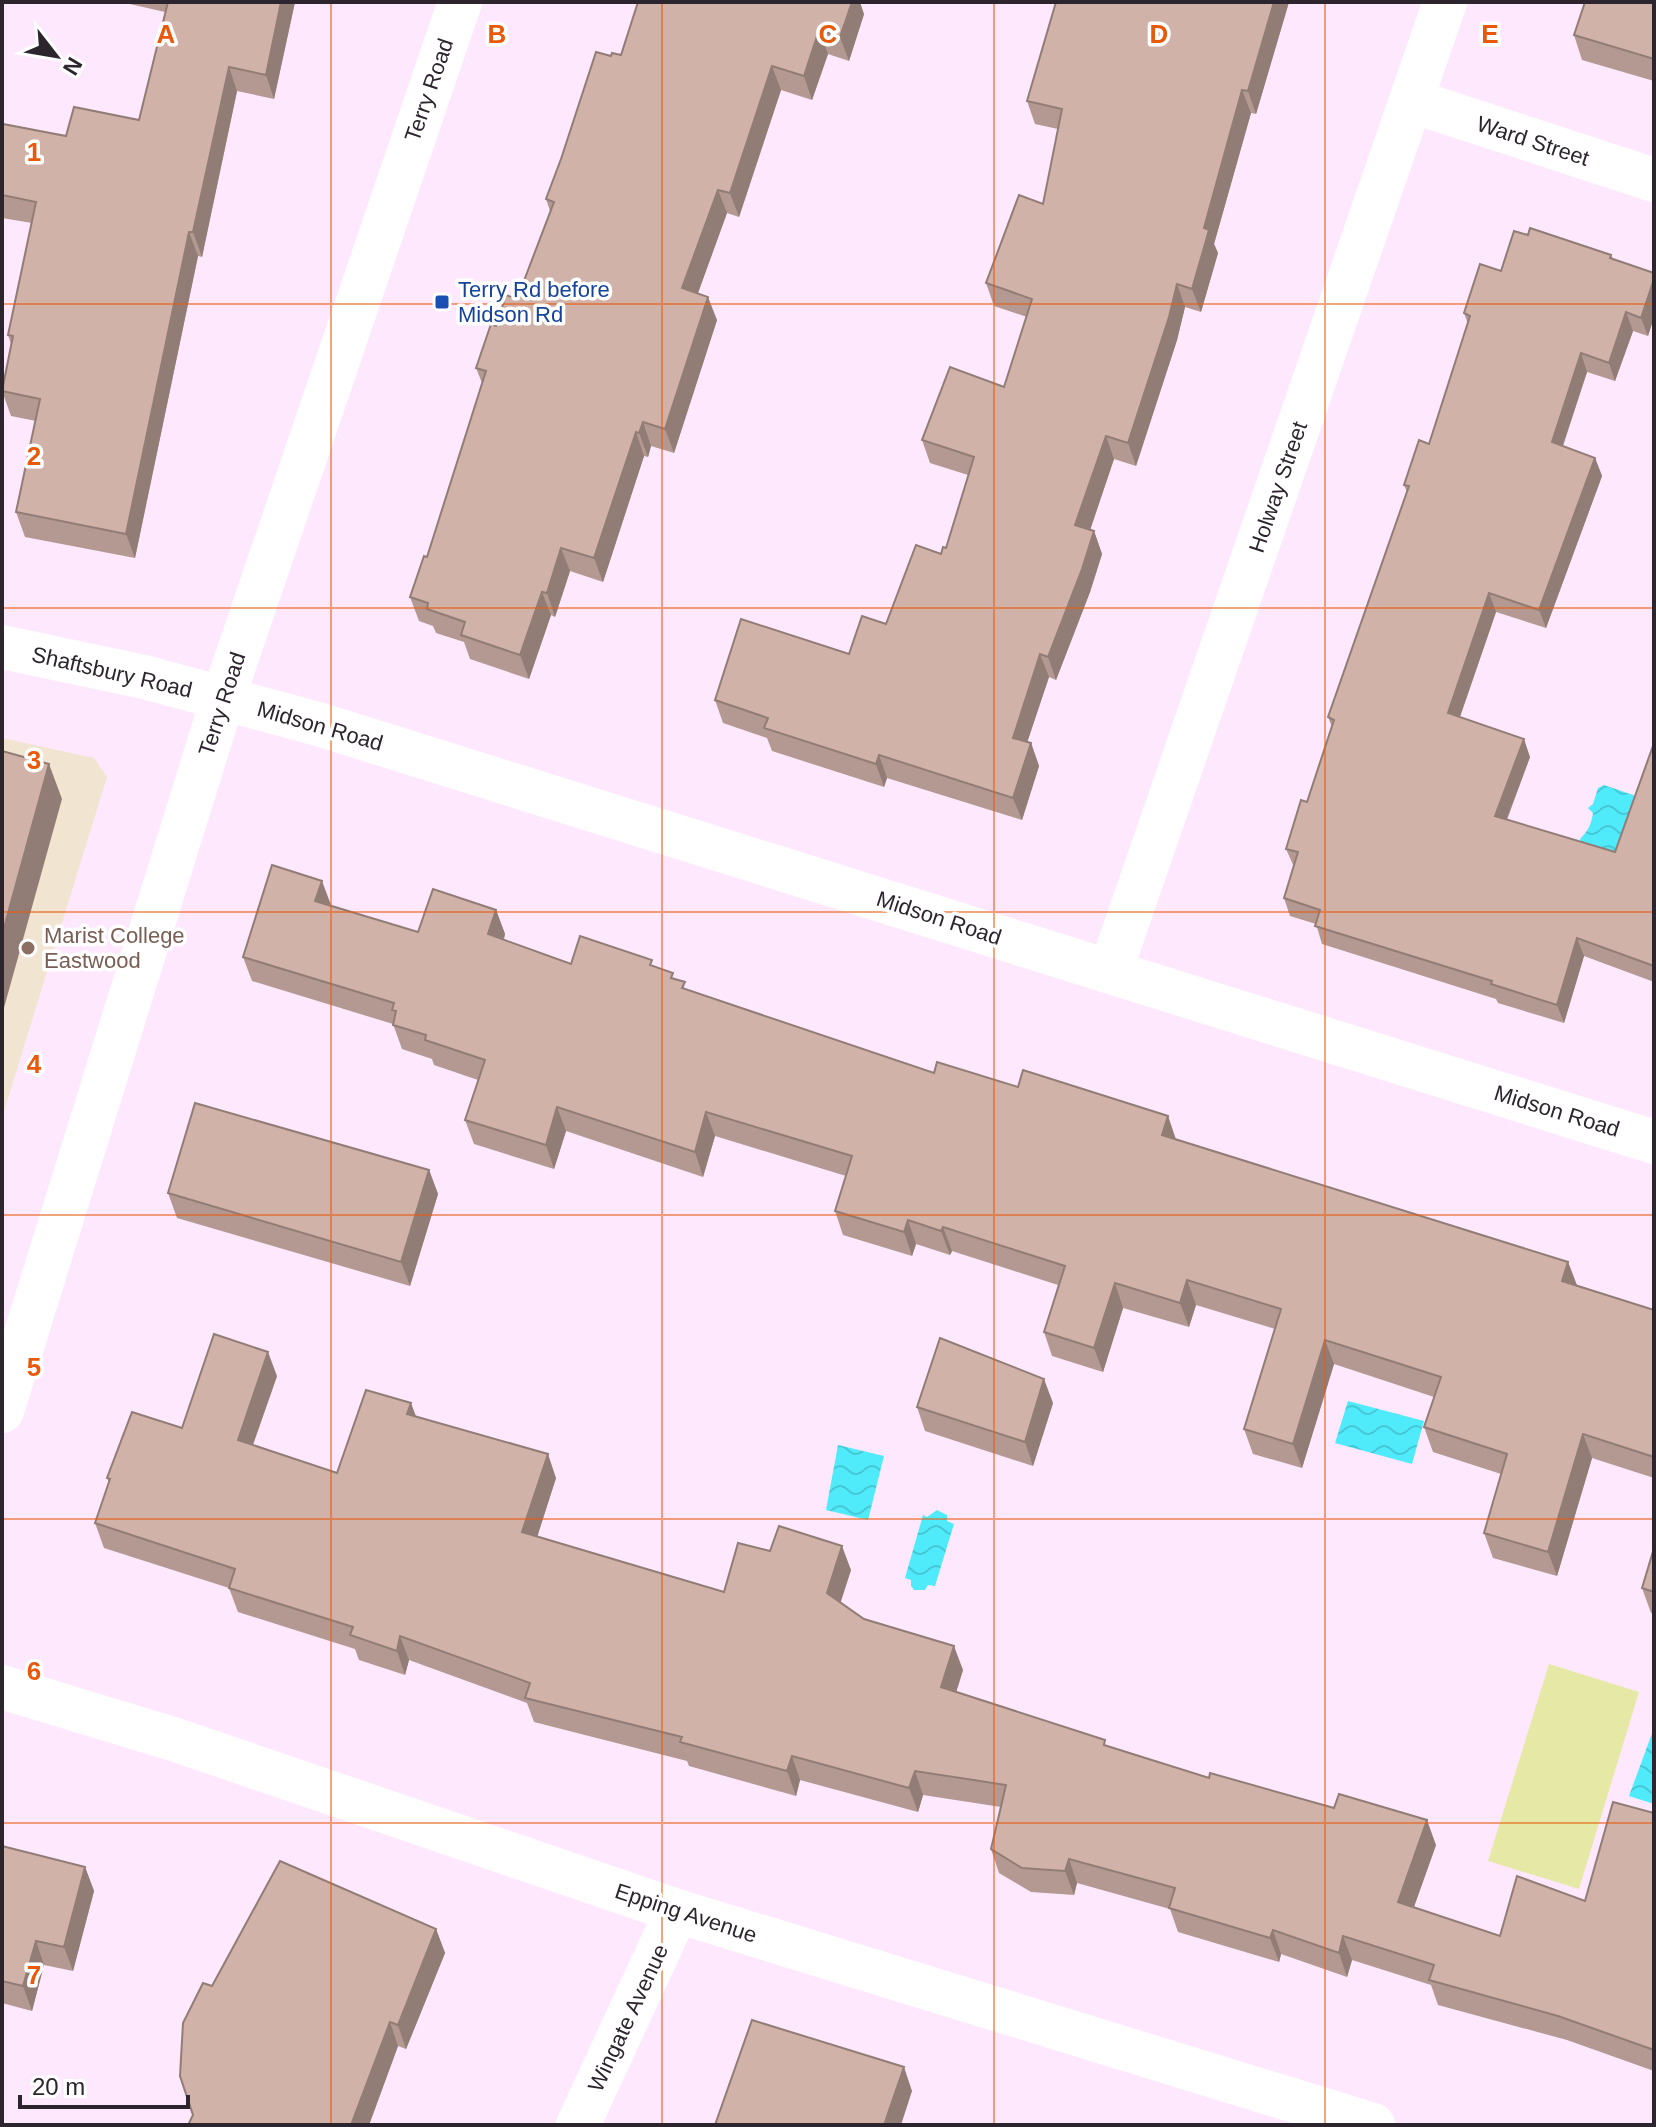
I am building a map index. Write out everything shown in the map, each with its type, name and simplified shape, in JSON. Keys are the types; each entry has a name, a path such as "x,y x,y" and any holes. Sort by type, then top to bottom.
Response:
{"street":[{"name":"Terry Road","path":"2,1411 223,698 460,2"},
{"name":"Holway Street","path":"1110,972 1445,2"},
{"name":"Ward Street","path":"1412,101 1654,180"},
{"name":"Shaftsbury Road","path":"2,647 131,674 223,698"},
{"name":"Midson Road","path":"223,698 348,734 1654,1142"},
{"name":"Epping Avenue","path":"2,1687 176,1740 677,1911 1373,2125"},
{"name":"Wingate Avenue","path":"578,2125 677,1911"}],"shaded area":[{"name":"Marist College Eastwood","path":"2,738 94,758 107,777 2,1118"}],"green space":[{"path":"1549,1664 1639,1692 1579,1889 1488,1861"}],"water":[{"path":"1604,785 1639,797 1615,864 1584,855 1580,839 1591,821 1593,813 1588,808 1593,804 1598,788"},
{"path":"1348,1401 1424,1421 1412,1464 1335,1443"},
{"path":"838,1445 884,1456 868,1520 826,1510"},
{"path":"937,1510 947,1515 947,1521 954,1524 935,1586 914,1590 911,1580 905,1578 923,1515 927,1517"},
{"path":"1654,1728 1654,1804 1629,1796"}],"building":[{"path":"168,2 281,2 266,75 229,67 193,232 189,232 126,534 16,512 40,399 2,391 13,336 8,335 36,202 2,195 2,130 3,124 66,136 74,107 139,120"},
{"path":"638,2 852,2 840,37 819,30 804,76 772,66 730,193 718,190 682,288 708,297 665,429 643,422 639,433 636,432 594,558 561,548 547,593 542,592 520,655 461,635 465,622 427,609 428,603 410,597 424,556 427,557 486,371 476,368 491,324 496,326 506,295 517,299 554,202 546,199 596,52 621,55"},
{"path":"1056,2 1274,2 1248,91 1242,90 1204,228 1209,230 1192,289 1177,284 1128,443 1106,436 1075,525 1094,531 1048,657 1040,654 1013,738 1031,743 1013,798 879,755 876,764 764,728 768,718 715,700 741,619 849,654 862,616 886,624 916,545 941,554 943,547 946,548 974,457 922,440 950,367 1004,387 1032,299 986,283 1019,195 1043,204 1062,109 1027,101"},
{"path":"1585,2 1654,2 1654,59 1574,35"},
{"path":"1530,228 1654,273 1641,318 1626,312 1609,363 1581,353 1552,442 1595,458 1539,610 1489,593 1448,713 1524,739 1495,816 1615,852 1654,743 1654,966 1577,938 1557,1005 1491,984 1492,981 1315,926 1320,910 1284,898 1298,852 1286,849 1301,800 1307,802 1334,720 1328,717 1409,486 1404,485 1419,440 1429,444 1470,316 1464,313 1480,264 1501,271 1514,231 1528,235"},
{"path":"2,751 49,764 2,935"},
{"path":"272,865 322,881 315,901 418,932 433,889 496,910 488,934 571,964 580,936 652,960 650,965 673,973 671,978 685,982 682,988 934,1073 937,1062 1018,1087 1023,1070 1168,1116 1162,1135 1568,1262 1562,1281 1654,1310 1654,1457 1583,1434 1548,1552 1484,1533 1507,1454 1424,1427 1441,1377 1325,1340 1293,1444 1244,1429 1281,1309 1187,1280 1180,1303 1115,1283 1094,1348 1044,1332 1065,1266 943,1227 941,1231 908,1220 904,1232 835,1211 852,1156 706,1112 695,1152 557,1107 546,1145 465,1120 485,1060 425,1040 426,1035 393,1025 394,1003 243,957"},
{"path":"195,1103 429,1170 401,1262 168,1193"},
{"path":"214,1334 268,1352 238,1440 337,1473 366,1390 411,1403 407,1414 548,1454 522,1532 724,1592 738,1543 770,1551 779,1526 842,1546 827,1593 864,1619 954,1646 941,1687 1105,1740 1104,1745 1209,1778 1210,1773 1334,1808 1339,1794 1427,1820 1398,1902 1500,1936 1517,1876 1585,1901 1613,1802 1654,1813 1654,2050 1558,2016 1429,1980 1434,1965 1343,1936 1339,1953 1273,1930 1270,1938 1169,1908 1175,1888 1069,1859 1065,1871 1022,1868 991,1849 1006,1785 915,1771 909,1788 792,1756 787,1771 680,1742 682,1737 525,1698 530,1683 400,1636 397,1651 350,1635 353,1627 229,1588 235,1569 95,1523 110,1479 107,1478 132,1412 182,1428"},
{"path":"940,1338 1044,1379 1025,1442 917,1407"},
{"path":"1654,1548 1654,1592 1642,1588"},
{"path":"2,1846 85,1867 64,1947 36,1941 23,1986 2,1981"},
{"path":"280,1861 436,1929 398,2025 390,2022 351,2125 188,2125 193,2115 180,2076 183,2023 203,1983 212,1986"},
{"path":"752,2020 904,2067 884,2125 715,2125"}],"place":[{"name":"Terry Rd before Midson Rd","path":"442,302"},
{"name":"Marist College Eastwood","path":"28,948"}]}
